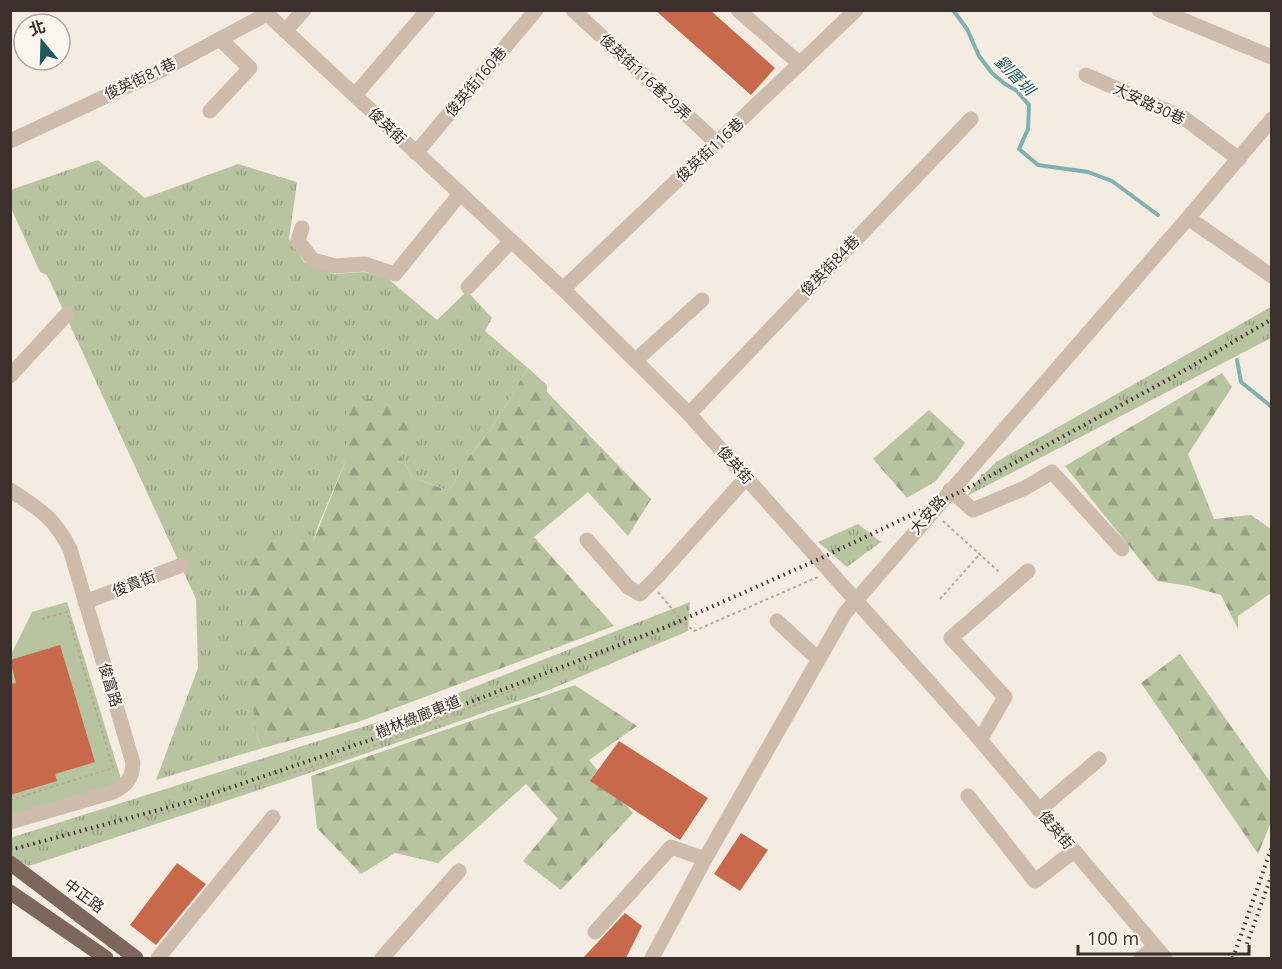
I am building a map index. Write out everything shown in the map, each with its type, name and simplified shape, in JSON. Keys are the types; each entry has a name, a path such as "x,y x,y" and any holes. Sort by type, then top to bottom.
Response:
{"main road":[{"name":"中正路","path":"10,863 136,958"},
{"path":"10,892 106,958"}],"street":[{"path":"285,31 304,10"},
{"path":"355,95 428,10"},
{"name":"俊英街160巷","path":"416,153 536,10"},
{"name":"俊英街116巷29弄","path":"573,10 717,143"},
{"path":"738,10 800,64"},
{"name":"俊英街116巷","path":"563,289 856,10"},
{"path":"1160,10 1272,57"},
{"name":"俊英街","path":"265,12 563,289 689,414 980,740 1165,958"},
{"name":"俊英街81巷","path":"10,141 162,70 265,12"},
{"path":"210,111 250,68 220,39"},
{"name":"大安路30巷","path":"1086,75 1184,118 1239,159"},
{"name":"俊英街84巷","path":"689,414 971,119"},
{"name":"大安路","path":"652,958 705,859 845,613 1272,119"},
{"path":"302,228 298,241 313,260 335,266 365,264 395,274 460,194"},
{"path":"1188,218 1272,276"},
{"path":"468,287 511,241"},
{"path":"636,360 702,300"},
{"path":"10,376 67,314"},
{"path":"950,490 973,510 1025,488 1052,472 1122,549"},
{"path":"587,540 628,587 639,594 747,478"},
{"name":"俊富路","path":"10,490 48,515 60,530 69,549 133,763 133,774 126,785 113,792 10,822"},
{"name":"俊貴街","path":"85,602 182,565"},
{"path":"980,740 1005,697 951,638 1028,571"},
{"path":"777,621 818,659"},
{"path":"1039,810 1099,759"},
{"path":"968,796 1035,881 1074,851"},
{"path":"158,958 273,818"},
{"path":"595,932 671,847 705,859"},
{"path":"382,958 459,871"},
{"path":"1140,958 1155,947"}],"path":[{"path":"978,475 989,475 1272,321"},
{"path":"932,512 999,572"},
{"path":"940,599 980,554"},
{"name":"樹林綠廊車道","path":"10,850 191,806 366,749 683,622 694,631 818,577"},
{"path":"651,583 683,622"},
{"path":"10,800 113,768 67,612 42,620"},
{"path":"33,788 35,793"}],"green space":[{"path":"98,160 145,198 238,164 297,182 289,239 304,262 334,274 364,272 387,278 437,320 467,291 492,318 485,331 528,368 494,425 468,458 449,491 412,477 401,456 414,419 346,410 346,460 318,526 256,734 263,748 156,780 198,668 196,599 47,275 40,272 11,208 10,190"},
{"path":"1271,307 1271,338 967,496 977,481 996,462"},
{"path":"528,368 547,385 547,392 651,499 628,536 588,492 534,537 614,626 358,722 263,748 256,734 243,619 253,540 313,542 346,460 346,410 368,398 415,419 401,456 412,477 449,491 468,458 494,425"},
{"path":"1222,373 1232,387 1188,454 1214,519 1251,515 1271,529 1271,593 1238,616 1238,629 1221,595 1189,586 1157,581 1065,466"},
{"path":"929,410 965,443 936,481 907,498 873,459"},
{"path":"858,524 881,542 847,567 818,542"},
{"path":"67,602 125,792 11,825 10,657 32,612"},
{"path":"690,602 688,631 544,692 29,866 11,857 10,838 410,712"},
{"path":"1180,654 1271,783 1271,822 1258,854 1141,683"},
{"path":"575,685 637,726 589,760 633,813 561,890 523,861 558,819 526,784 438,863 395,853 361,874 317,828 311,776"}],"building":[{"path":"655,10 710,10 775,68 751,95"},
{"path":"60,645 95,762 55,774 57,781 10,795 10,684 16,683 10,660"},
{"path":"619,741 708,798 680,840 590,781"},
{"path":"741,833 768,850 740,891 714,874"},
{"path":"177,863 206,884 156,945 130,925"},
{"path":"625,913 642,926 626,958 583,958"}],"waterway":[{"name":"劉厝圳","path":"953,10 967,29 979,56 992,73 1017,91 1029,105 1028,129 1019,149 1038,165 1088,172 1112,181 1158,215"},
{"name":"劉厝圳","path":"1237,360 1241,382 1272,407"}],"railway":[{"path":"10,850 188,802 379,737 666,627 817,560 966,489 1175,376 1272,319"},
{"path":"1233,958 1272,846"},
{"path":"1247,944 1272,874"}]}
